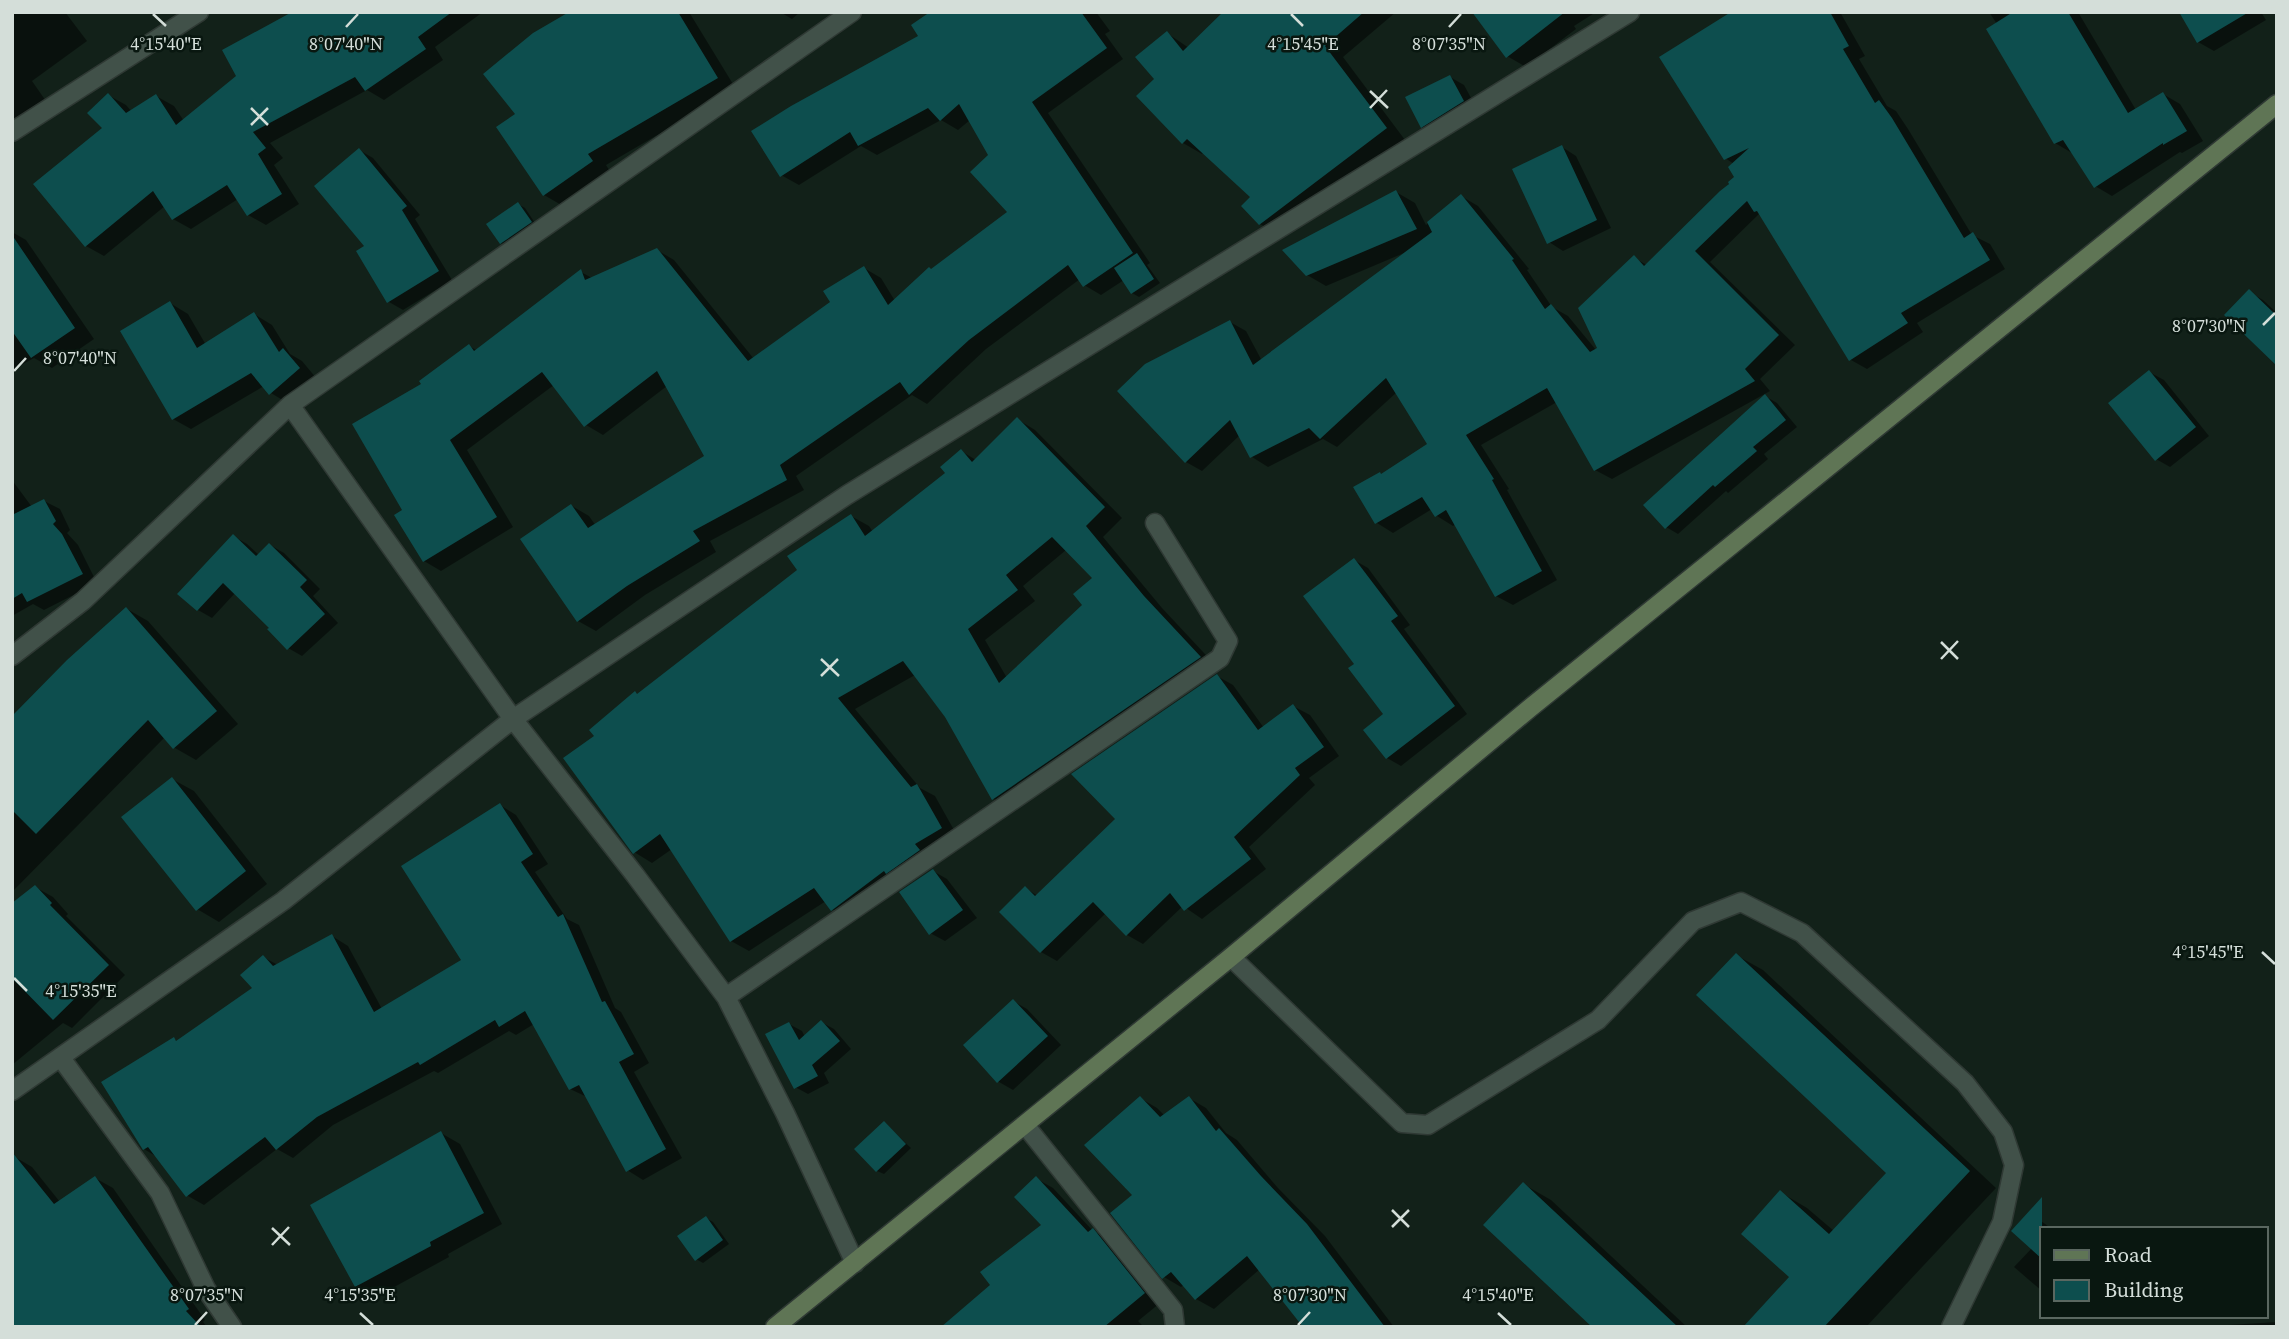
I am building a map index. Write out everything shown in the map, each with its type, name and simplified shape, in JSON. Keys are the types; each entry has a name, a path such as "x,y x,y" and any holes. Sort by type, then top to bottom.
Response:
{"main road":[{"path":"775,1327 1231,957 1530,708 2277,104"}],"street":[{"path":"12,132 199,12"},
{"path":"12,656 83,601 290,405 852,12"},
{"path":"12,1091 283,901 513,719 847,495 1630,12"},
{"path":"290,405 513,719 726,997 785,1113 855,1264"},
{"path":"726,997 1220,658 1228,641 1155,523"},
{"path":"1231,957 1402,1123 1428,1125 1598,1020 1693,921 1741,902 1790,926 1802,933 1965,1083 2003,1132 2014,1166 2001,1223 1951,1327"},
{"path":"61,1058 160,1193 206,1289 232,1327"},
{"path":"1025,1125 1173,1310 1175,1327"}],"building":[{"path":"292,12 452,12 418,37 426,49 365,91 355,77 253,132 266,148 258,154 282,194 247,216 227,185 172,220 153,191 85,247 33,184 102,128 87,113 108,93 126,113 156,94 176,125 236,76 222,50"},
{"path":"569,12 678,12 718,78 588,154 593,161 543,196 496,127 515,114 483,74 533,33"},
{"path":"930,12 1081,12 1107,48 1032,102 1133,253 1083,287 1068,265 969,340 909,395 900,382 780,465 787,480 693,531 700,541 627,586 577,622 520,539 571,504 588,528 704,456 657,371 584,427 542,372 450,440 497,517 423,562 394,515 402,510 352,424 421,384 419,381 469,344 474,351 581,269 585,280 657,248 748,361 830,302 823,291 864,266 888,305 929,267 931,269 1007,212 970,172 988,155 959,104 940,121 928,108 858,146 850,132 780,177 751,131 918,36 911,25"},
{"path":"1223,12 1364,12 1325,46 1387,128 1259,225 1241,206 1250,197 1187,139 1182,144 1136,96 1154,79 1135,57 1167,31 1183,51"},
{"path":"1472,12 1565,12 1506,58"},
{"path":"1731,12 1830,12 1849,46 1843,49 1875,103 1879,100 1892,118 1964,238 1973,232 1990,260 1901,313 1908,323 1849,361 1757,211 1754,212 1747,201 1695,251 1779,335 1745,369 1755,381 1594,471 1547,388 1466,435 1494,479 1492,480 1542,571 1495,597 1446,510 1435,517 1422,497 1375,524 1353,487 1380,472 1381,474 1427,444 1386,378 1320,439 1309,428 1250,458 1230,420 1185,463 1117,391 1145,364 1230,320 1253,365 1432,232 1427,222 1461,194 1514,259 1512,260 1545,309 1551,304 1590,352 1597,348 1578,308 1634,255 1644,266 1729,184 1734,177 1728,167 1749,148 1724,160 1659,57"},
{"path":"2013,12 2068,12 2128,113 2163,92 2187,131 2163,143 2094,188 2063,140 2054,144 1986,29"},
{"path":"2179,12 2249,12 2197,43"},
{"path":"1450,75 1464,101 1421,128 1405,97"},
{"path":"1562,145 1597,220 1547,244 1512,169"},
{"path":"359,148 407,206 402,210 439,271 387,303 356,251 364,246 314,186"},
{"path":"1396,190 1417,229 1306,276 1282,250"},
{"path":"518,202 532,222 500,244 486,224"},
{"path":"12,235 75,328 31,358 12,331"},
{"path":"1137,253 1154,279 1131,294 1114,268"},
{"path":"2249,289 2277,316 2277,366 2224,315"},
{"path":"170,301 197,348 254,312 279,352 283,348 300,368 269,395 251,373 172,420 120,331"},
{"path":"2149,370 2196,427 2155,461 2108,403"},
{"path":"1765,394 1786,420 1753,447 1757,451 1715,487 1713,485 1665,529 1643,505"},
{"path":"1017,417 1105,507 1086,526 1144,596 1201,657 992,800 945,717 903,661 838,698 911,787 917,784 942,828 915,844 920,850 886,874 884,871 831,911 814,888 730,942 660,834 633,854 563,758 594,736 589,730 635,691 637,694 797,570 787,556 851,514 865,536 945,473 940,467 961,449 972,462","holes":["1052,537 1092,578 1073,594 1082,605 999,683 968,629 1018,590 1006,575"]},
{"path":"44,499 56,521 53,524 62,534 83,574 27,602 22,593 12,599 12,515"},
{"path":"233,534 256,556 269,543 307,580 300,587 325,614 287,650 267,629 269,628 223,583 197,611 177,594"},
{"path":"1354,558 1398,616 1391,621 1455,706 1386,759 1363,730 1383,714 1348,668 1354,664 1303,596"},
{"path":"126,607 217,711 173,749 148,720 36,834 12,810 12,716 67,660"},
{"path":"1217,674 1258,730 1293,704 1324,747 1295,768 1300,775 1234,837 1251,859 1184,911 1170,893 1126,936 1093,902 1040,953 999,912 1025,886 1035,896 1115,819 1071,774"},
{"path":"172,777 246,871 196,911 121,817"},
{"path":"500,803 533,854 521,862 558,917 563,914 602,1002 605,1001 634,1054 619,1062 666,1149 626,1172 579,1085 569,1090 525,1011 499,1027 495,1020 420,1065 418,1062 317,1117 276,1150 265,1137 186,1197 148,1147 143,1150 101,1082 174,1037 176,1041 252,988 240,975 263,955 273,966 332,934 374,1012 461,960 401,866"},
{"path":"933,869 963,910 929,935 899,892"},
{"path":"35,885 52,903 50,905 109,965 53,1020 12,978 12,903"},
{"path":"1736,953 1970,1171 1824,1327 1743,1327 1789,1277 1741,1234 1780,1190 1829,1234 1886,1173 1696,995"},
{"path":"1013,999 1048,1036 997,1083 963,1045"},
{"path":"821,1020 840,1041 812,1065 818,1076 794,1089 765,1034 789,1022 799,1040"},
{"path":"1140,1096 1160,1117 1189,1096 1216,1131 1219,1128 1307,1224 1385,1327 1303,1327 1247,1256 1195,1300 1171,1272 1162,1279 1110,1213 1132,1195 1084,1145"},
{"path":"884,1121 906,1144 876,1172 854,1149"},
{"path":"441,1131 484,1213 430,1242 431,1246 355,1287 310,1205"},
{"path":"12,1152 54,1204 95,1176 189,1309 186,1311 201,1327 12,1327"},
{"path":"1036,1176 1088,1232 1093,1228 1145,1293 1104,1327 941,1327 990,1285 980,1272 1041,1225 1014,1197"},
{"path":"1523,1182 1678,1327 1592,1327 1483,1225"},
{"path":"2042,1197 2040,1257 2011,1231"},
{"path":"706,1216 723,1240 695,1261 677,1236"}]}
